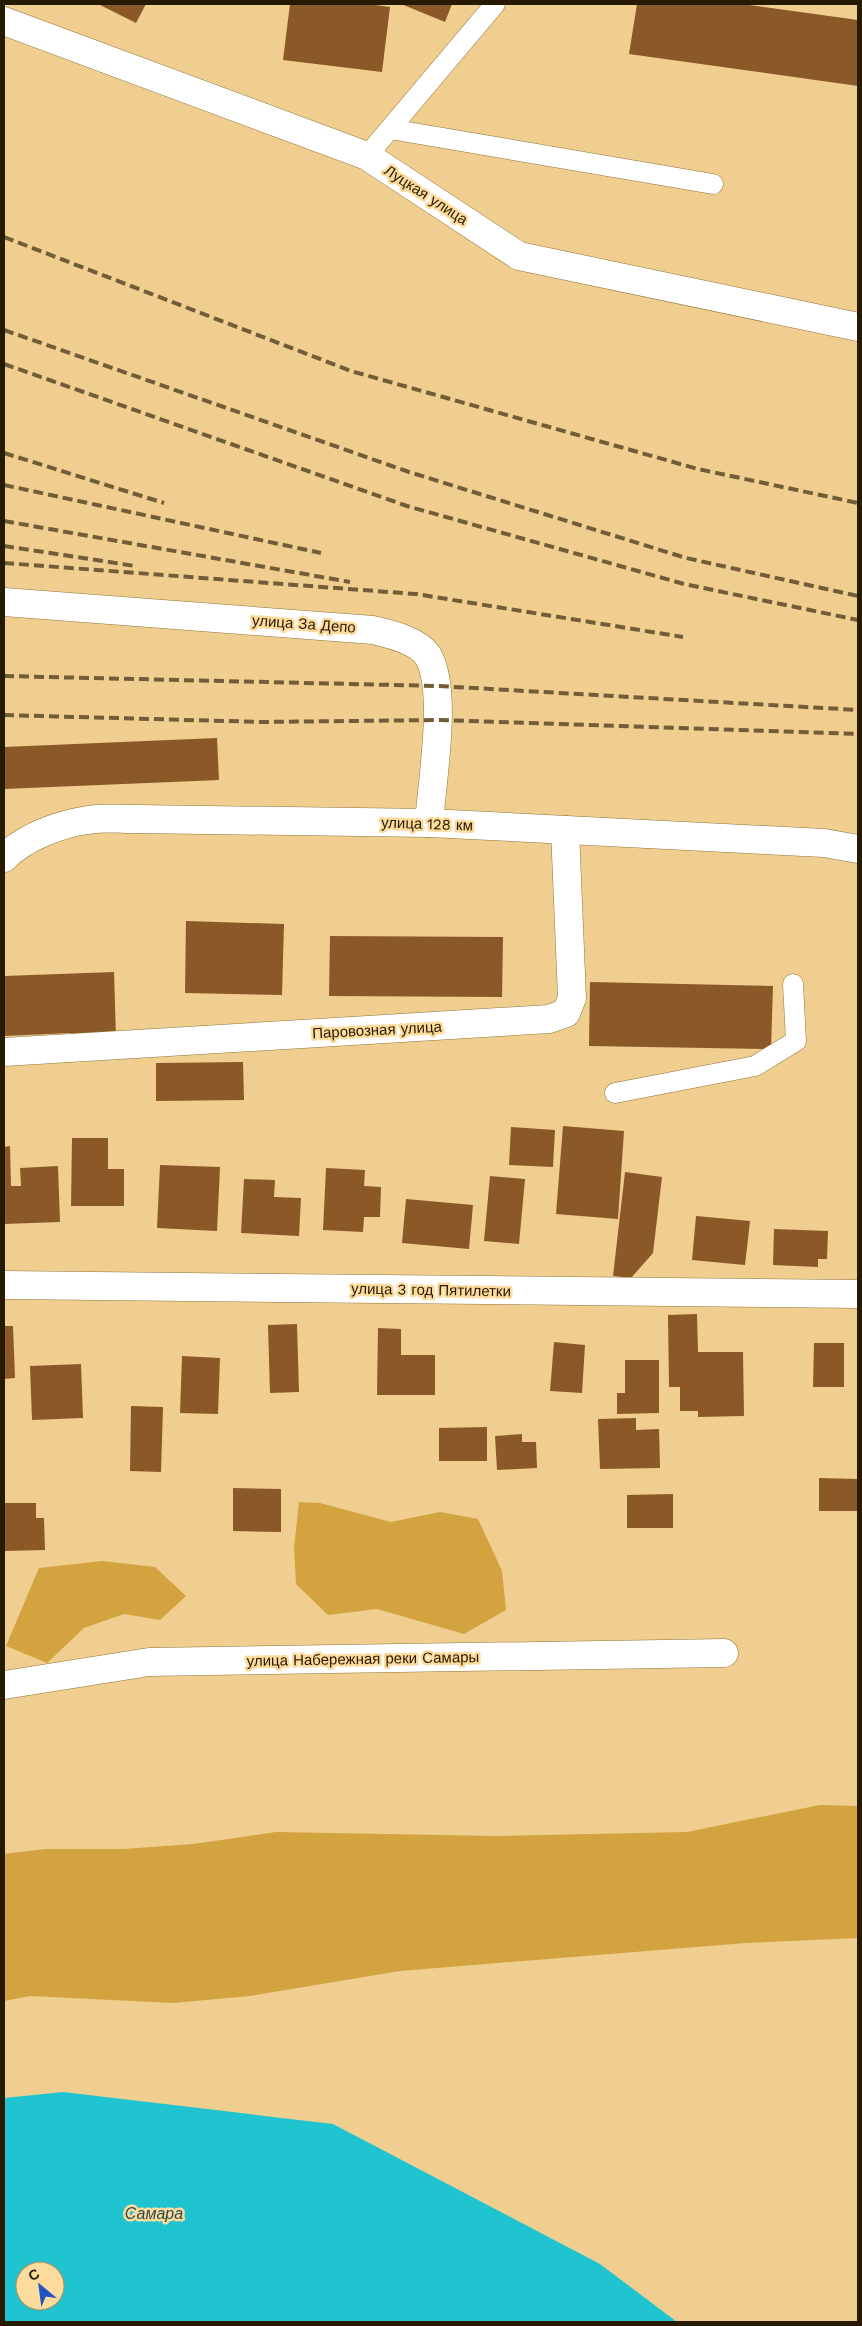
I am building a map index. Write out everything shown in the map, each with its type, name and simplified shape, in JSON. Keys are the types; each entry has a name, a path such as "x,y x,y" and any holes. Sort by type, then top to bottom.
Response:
{"street":[{"name":"Луцкая улица","path":"4,21 367,156 519,256 858,327"},
{"name":"улица За Депо","path":"4,602 373,630 406,639 427,654 438,686 438,720 429,823"},
{"name":"улица 128 км","path":"4,858 12,849 53,829 89,820 429,823 824,843 858,849"},
{"name":"Паровозная улица","path":"4,1052 549,1019 566,1013 572,998 565,830"},
{"name":"улица 3 год Пятилетки","path":"4,1285 858,1294"},
{"name":"улица Набережная реки Самары","path":"4,1685 149,1662 724,1653"}],"lane":[{"path":"367,156 495,4"},
{"path":"390,129 713,184"},
{"path":"615,1093 755,1066 796,1041 793,984"}],"shaded area":[{"path":"299,1502 320,1503 391,1522 440,1512 478,1519 502,1571 506,1610 464,1634 377,1609 328,1615 296,1584 294,1548"},
{"path":"102,1561 155,1567 186,1596 160,1620 124,1614 84,1628 47,1663 6,1646 39,1568"},
{"path":"820,1805 858,1806 858,1938 746,1943 400,1971 250,1996 173,2003 30,1996 4,2001 4,1854 46,1849 124,1849 193,1844 276,1832 495,1836 687,1832"}],"water":[{"name":"Самара","path":"63,2092 333,2124 600,2264 677,2322 4,2322 4,2098"}],"building":[{"path":"98,4 146,4 136,23"},
{"path":"290,4 368,4 390,7 382,72 283,60"},
{"path":"401,4 452,4 445,22"},
{"path":"637,4 742,4 858,20 858,86 629,54"},
{"path":"217,738 219,780 4,789 4,747"},
{"path":"186,921 284,924 282,995 185,993"},
{"path":"330,936 503,937 502,997 329,996"},
{"path":"114,972 116,1038 71,1040 71,1033 4,1036 4,976"},
{"path":"590,982 773,986 771,1049 589,1046"},
{"path":"243,1062 244,1100 156,1101 156,1063"},
{"path":"563,1126 624,1131 618,1219 556,1214"},
{"path":"511,1127 555,1130 553,1167 509,1165"},
{"path":"72,1138 108,1138 108,1169 124,1169 124,1206 71,1206"},
{"path":"10,1146 11,1186 21,1186 20,1168 58,1166 60,1222 4,1224 4,1147"},
{"path":"160,1165 220,1167 217,1231 157,1228"},
{"path":"326,1168 365,1170 364,1186 381,1187 380,1217 364,1217 363,1232 323,1230"},
{"path":"625,1172 662,1177 653,1253 631,1278 613,1276"},
{"path":"490,1176 525,1179 519,1244 484,1241"},
{"path":"244,1179 275,1180 274,1197 301,1198 299,1236 241,1233"},
{"path":"406,1199 473,1205 469,1249 402,1243"},
{"path":"696,1216 750,1221 745,1265 692,1260"},
{"path":"774,1229 828,1231 827,1259 818,1259 818,1267 773,1265"},
{"path":"697,1314 698,1352 743,1352 744,1416 698,1417 698,1411 680,1411 680,1387 669,1387 668,1315"},
{"path":"297,1324 299,1392 270,1393 268,1325"},
{"path":"4,1326 13,1326 15,1378 4,1379"},
{"path":"378,1328 401,1329 401,1355 435,1355 435,1395 377,1395"},
{"path":"554,1342 585,1345 582,1393 550,1391"},
{"path":"814,1343 844,1343 844,1387 813,1387"},
{"path":"182,1356 220,1358 218,1414 180,1413"},
{"path":"625,1360 659,1360 659,1413 617,1414 617,1393 625,1393"},
{"path":"81,1364 83,1418 32,1420 30,1366"},
{"path":"131,1406 163,1407 161,1472 130,1471"},
{"path":"636,1418 636,1430 659,1429 660,1468 600,1469 598,1419"},
{"path":"487,1427 487,1461 439,1461 439,1428"},
{"path":"522,1434 522,1442 536,1442 537,1468 497,1470 495,1436"},
{"path":"819,1478 858,1479 858,1511 819,1511"},
{"path":"233,1488 281,1489 281,1532 233,1531"},
{"path":"673,1494 673,1528 627,1528 627,1495"},
{"path":"4,1503 36,1503 36,1518 44,1518 45,1550 4,1551"}],"railway":[{"path":"4,237 351,371 698,469 858,503"},
{"path":"4,330 409,472 686,558 858,596"},
{"path":"4,364 407,506 684,584 858,620"},
{"path":"4,453 164,503"},
{"path":"4,485 321,553"},
{"path":"4,521 350,582"},
{"path":"4,546 135,566"},
{"path":"4,563 416,594 683,637"},
{"path":"4,676 438,686 858,710"},
{"path":"4,715 262,722 438,720 858,734"}]}
